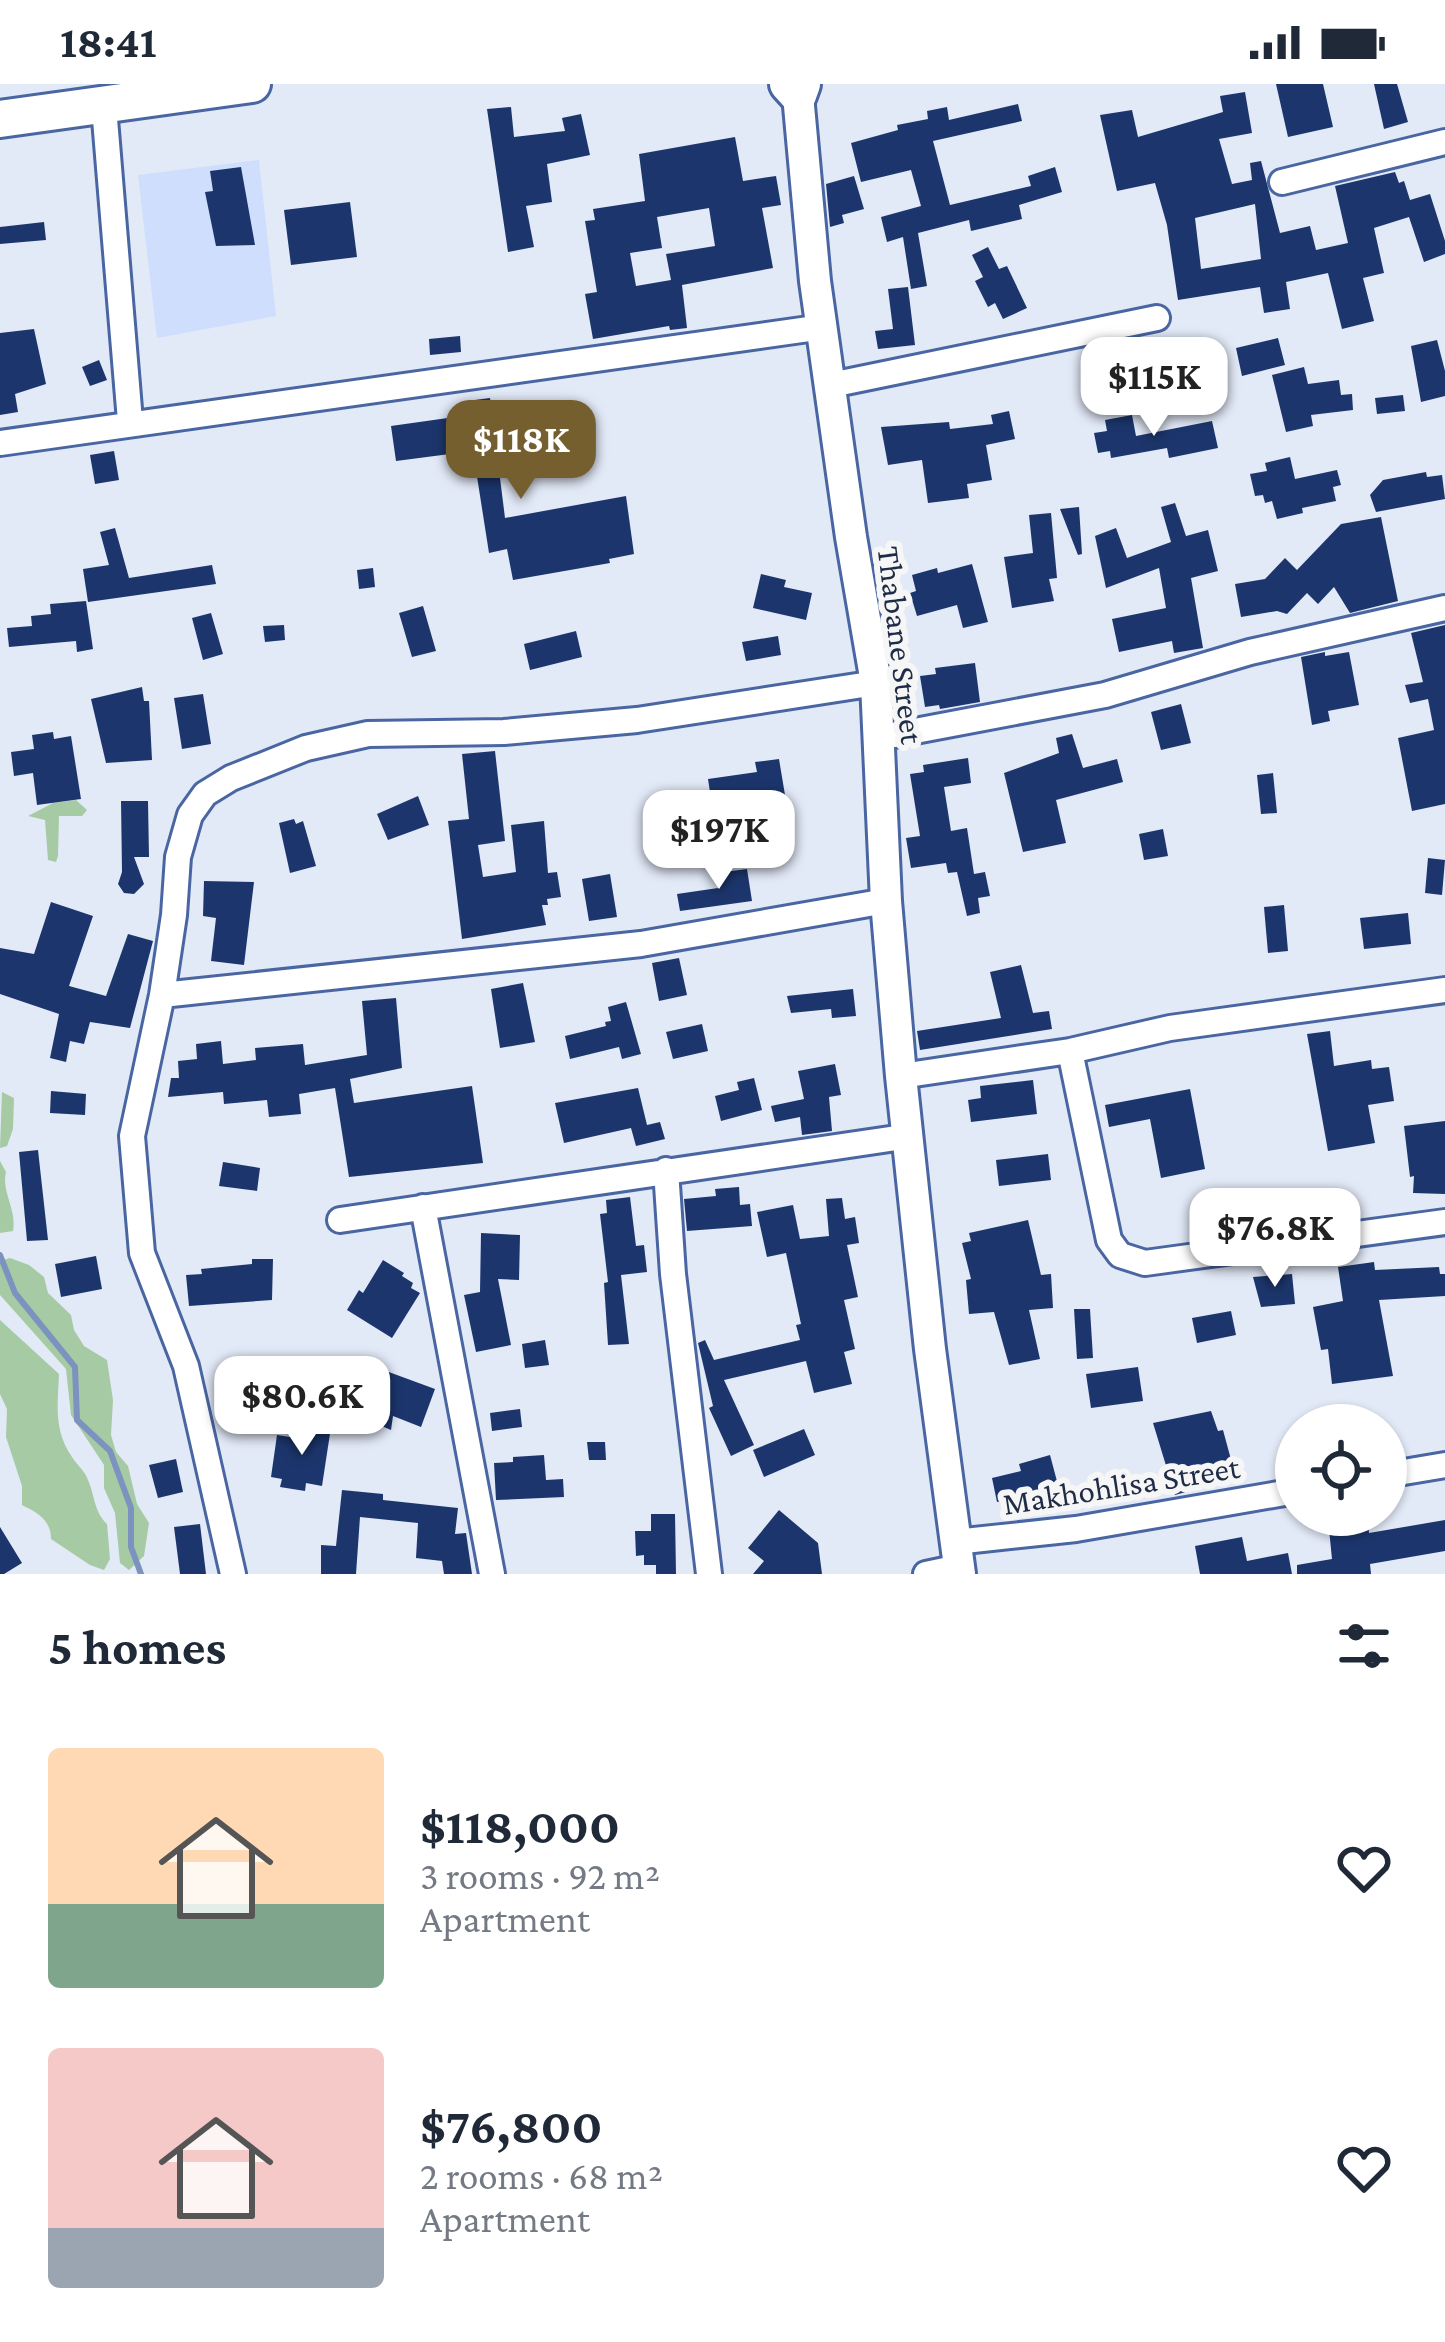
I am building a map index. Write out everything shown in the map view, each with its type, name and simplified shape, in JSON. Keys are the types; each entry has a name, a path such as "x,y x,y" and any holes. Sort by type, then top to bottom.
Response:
{"main road":[{"path":"0,119 252,84"}],"street":[{"name":"Thabane Street","path":"796,87 803,176 850,537 876,682 886,901 902,1076 958,1561"},
{"path":"104,107 130,422"},
{"path":"1282,182 1445,142"},
{"path":"831,385 1157,318"},
{"path":"0,443 823,327"},
{"path":"878,738 1105,695 1250,652 1445,608"},
{"path":"233,1574 186,1366 142,1253 132,1136 162,995 175,915 178,856 190,815 217,785 268,761 368,734 504,732 637,720 876,682"},
{"path":"162,995 640,944 886,901"},
{"path":"902,1076 1070,1051 1170,1028 1445,990"},
{"path":"1070,1051 1109,1240 1120,1256 1144,1263 1445,1222"},
{"path":"340,1220 910,1136"},
{"path":"665,1171 709,1574"},
{"path":"423,1207 492,1574"},
{"path":"1407,1472 1445,1466"},
{"name":"Makhohlisa Street","path":"926,1574 1076,1529 1275,1495"}],"shaded area":[{"path":"259,160 276,316 157,338 138,175"}],"green space":[{"path":"76,800 87,810 82,816 59,816 58,856 56,862 48,860 45,820 28,816 53,803"},
{"path":"2,1092 14,1098 13,1129 7,1146 0,1148"},
{"path":"0,1161 14,1223 13,1231 0,1233"},
{"path":"10,1258 44,1277 48,1293 71,1315 84,1346 107,1360 113,1400 111,1435 149,1523 144,1556 129,1570 120,1563 115,1513 104,1488 104,1465 71,1415 66,1369 0,1295 0,1261"},
{"path":"0,1320 59,1374 62,1437 87,1477 107,1524 110,1559 104,1570 51,1539 46,1522 22,1505 22,1486 6,1437 7,1409 0,1394"}],"building":[{"path":"1276,84 1323,84 1333,127 1288,137"},
{"path":"1374,84 1397,84 1408,122 1384,129"},
{"path":"1245,92 1252,133 1219,139 1232,184 1252,180 1250,163 1261,161 1280,233 1310,226 1316,250 1348,243 1335,186 1395,172 1399,183 1404,181 1410,200 1430,194 1445,254 1424,262 1409,217 1374,228 1384,273 1363,278 1374,321 1342,329 1328,273 1286,282 1290,309 1264,313 1260,287 1178,300 1167,225 1155,183 1117,191 1100,115 1132,110 1138,137 1223,112 1220,96","holes":["1255,204 1261,259 1201,269 1195,218"]},
{"path":"1018,104 1022,121 933,141 950,205 1031,186 1028,176 1055,167 1062,192 1019,205 1022,219 971,231 969,220 918,233 927,286 911,289 903,237 887,242 881,217 921,206 911,170 861,182 851,143 928,119 927,111 947,107 949,120"},
{"path":"511,107 514,137 565,131 562,118 581,114 590,155 547,164 552,202 526,206 534,247 508,252 487,109"},
{"path":"735,137 743,181 776,176 781,205 762,208 773,268 682,285 687,328 670,330 669,326 593,339 585,294 597,292 585,221 595,220 593,209 645,201 639,154","holes":["709,208 715,246 666,254 671,280 636,286 630,253 662,248 657,217"]},
{"path":"241,167 255,245 216,246 205,192 213,191 210,171"},
{"path":"854,176 864,209 842,215 844,223 830,227 826,184"},
{"path":"350,202 357,257 291,265 284,210"},
{"path":"44,222 46,240 0,244 0,227"},
{"path":"988,247 999,269 1007,266 1027,308 1003,319 995,303 988,307 975,281 983,277 972,255"},
{"path":"908,287 915,345 878,349 875,331 893,329 888,289"},
{"path":"34,329 46,384 15,394 18,412 0,415 0,333"},
{"path":"460,336 461,352 430,355 429,339"},
{"path":"1278,338 1285,365 1242,376 1236,348"},
{"path":"1437,340 1445,396 1421,402 1411,346"},
{"path":"99,360 107,380 90,386 82,367"},
{"path":"1304,367 1308,384 1339,380 1341,395 1352,394 1353,410 1311,415 1313,426 1286,432 1272,375"},
{"path":"1403,395 1405,411 1377,414 1375,398"},
{"path":"490,398 505,518 626,496 634,554 609,559 610,563 513,580 507,549 489,553 473,451 396,461 391,426 469,415 467,401"},
{"path":"1009,411 1015,439 986,445 992,480 967,484 969,498 928,503 922,460 888,465 881,427 949,422 950,429 993,424 991,415"},
{"path":"1132,415 1136,436 1212,421 1218,448 1169,458 1167,448 1111,458 1110,451 1098,453 1094,433 1107,431 1105,420"},
{"path":"114,451 119,480 95,484 90,455"},
{"path":"1290,457 1295,479 1337,470 1341,485 1333,487 1336,501 1277,519 1272,501 1265,503 1263,495 1255,496 1250,474 1267,471 1265,463"},
{"path":"1426,472 1427,477 1442,475 1445,499 1376,512 1370,495 1383,480"},
{"path":"1175,503 1186,536 1208,530 1218,571 1191,578 1203,648 1174,653 1172,641 1119,652 1112,619 1166,608 1159,568 1106,588 1095,536 1116,528 1127,558 1171,542 1161,507"},
{"path":"1079,507 1082,554 1078,555 1060,509"},
{"path":"1051,513 1057,578 1049,579 1054,601 1012,608 1004,557 1033,553 1029,515"},
{"path":"1381,517 1398,601 1350,613 1334,587 1318,604 1307,593 1287,614 1277,611 1241,617 1235,584 1265,579 1285,558 1297,570 1341,524"},
{"path":"115,528 129,578 212,565 216,584 88,602 83,569 109,565 100,532"},
{"path":"972,564 988,622 963,628 957,605 917,616 910,593 916,591 912,575"},
{"path":"373,568 375,587 359,589 357,570"},
{"path":"761,574 786,580 784,587 812,593 806,620 753,608"},
{"path":"86,601 93,649 77,652 76,641 9,647 7,628 32,626 31,616 51,614 50,604"},
{"path":"423,606 436,651 412,657 399,613"},
{"path":"211,613 223,654 203,660 192,618"},
{"path":"284,625 285,640 265,642 263,626"},
{"path":"1445,625 1445,804 1412,811 1398,738 1434,730 1428,699 1410,703 1405,685 1423,682 1411,633"},
{"path":"576,631 582,657 530,670 524,644"},
{"path":"778,636 781,655 746,661 742,642"},
{"path":"1325,652 1325,656 1349,652 1359,705 1328,711 1330,721 1312,725 1301,657"},
{"path":"975,663 980,702 925,707 920,676 936,674 935,668"},
{"path":"142,687 144,701 149,701 152,760 106,763 91,699"},
{"path":"203,694 211,744 182,749 174,698"},
{"path":"1181,704 1191,743 1161,750 1151,712"},
{"path":"53,732 54,739 71,736 81,799 37,805 33,773 14,776 11,752 34,749 32,735"},
{"path":"1072,734 1083,768 1117,759 1123,782 1056,800 1066,843 1023,852 1004,773 1059,753 1056,738"},
{"path":"495,751 505,841 478,845 483,877 516,872 511,825 544,821 548,873 557,872 561,897 542,905 546,925 462,939 448,821 469,819 462,754"},
{"path":"968,758 971,783 944,787 951,831 967,828 974,874 985,872 990,896 978,898 980,913 967,916 957,872 948,873 946,863 911,868 906,838 920,836 910,774 924,772 923,765"},
{"path":"779,759 786,801 713,812 708,779 757,772 755,762"},
{"path":"1273,773 1277,813 1261,814 1257,775"},
{"path":"418,796 429,825 388,840 377,814"},
{"path":"121,801 148,801 149,857 134,857 144,884 134,894 124,893 118,884"},
{"path":"294,819 296,824 303,821 316,866 290,873 279,823"},
{"path":"1163,829 1168,856 1144,860 1139,834"},
{"path":"1428,858 1445,860 1442,895 1425,893"},
{"path":"747,869 752,901 680,911 677,894 718,888 716,873"},
{"path":"610,874 617,917 589,921 582,879"},
{"path":"204,881 254,882 244,965 211,961 216,918 203,916"},
{"path":"51,902 93,916 69,986 106,996 128,934 153,941 130,1028 90,1022 84,1044 70,1041 66,1062 50,1058 59,1014 0,994 0,948 34,954"},
{"path":"1284,905 1288,951 1268,953 1264,907"},
{"path":"1408,913 1411,944 1364,949 1360,918"},
{"path":"679,958 687,995 659,1001 652,963"},
{"path":"1021,965 1033,1013 1049,1011 1052,1029 920,1050 917,1031 1001,1018 990,972"},
{"path":"523,983 535,1042 500,1048 491,989"},
{"path":"853,989 856,1016 832,1018 831,1009 791,1013 787,996"},
{"path":"396,998 402,1068 350,1079 354,1103 472,1086 483,1163 349,1177 335,1088 299,1094 301,1114 269,1117 267,1100 224,1104 223,1092 168,1097 171,1078 179,1078 178,1061 197,1059 196,1044 221,1041 223,1064 256,1060 255,1048 303,1044 305,1065 367,1055 362,1001"},
{"path":"626,1002 641,1054 622,1059 619,1047 570,1059 565,1036 606,1026 611,1021 608,1007"},
{"path":"702,1024 708,1051 673,1059 666,1032"},
{"path":"1330,1031 1334,1066 1371,1060 1372,1069 1389,1067 1394,1101 1368,1105 1375,1143 1328,1151 1307,1034"},
{"path":"835,1064 841,1095 829,1097 832,1131 802,1135 800,1117 775,1122 771,1106 804,1099 798,1071"},
{"path":"754,1078 762,1110 721,1121 715,1096 739,1090 737,1082"},
{"path":"1033,1080 1037,1114 971,1122 968,1100 981,1098 980,1086"},
{"path":"638,1088 647,1125 660,1122 665,1139 636,1146 631,1128 564,1143 555,1103"},
{"path":"1190,1089 1205,1169 1161,1178 1150,1119 1109,1127 1105,1105"},
{"path":"51,1091 86,1094 85,1115 50,1113"},
{"path":"1445,1121 1445,1194 1413,1193 1404,1126"},
{"path":"38,1150 48,1240 27,1241 19,1152"},
{"path":"1048,1154 1051,1180 999,1186 996,1160"},
{"path":"223,1162 260,1168 257,1191 219,1186"},
{"path":"739,1187 740,1205 750,1204 752,1226 687,1231 684,1199 716,1196 715,1189"},
{"path":"630,1197 636,1246 644,1245 647,1272 621,1275 629,1344 608,1345 604,1283 608,1282 600,1214 607,1213 606,1200"},
{"path":"842,1198 845,1219 855,1217 859,1243 847,1245 858,1297 844,1300 855,1349 844,1352 852,1384 814,1393 806,1361 724,1380 754,1445 731,1456 709,1408 713,1406 698,1343 705,1340 714,1360 800,1340 786,1253 767,1257 757,1212 793,1205 800,1239 829,1236 826,1199"},
{"path":"1028,1220 1041,1275 1051,1274 1053,1308 1029,1310 1040,1359 1009,1365 994,1312 969,1314 966,1280 971,1279 962,1243 971,1241 969,1233"},
{"path":"481,1233 520,1235 519,1280 498,1279 511,1345 476,1352 464,1295 480,1292"},
{"path":"96,1256 102,1289 61,1297 55,1264"},
{"path":"252,1259 273,1259 272,1300 189,1306 186,1275 252,1264"},
{"path":"383,1260 404,1273 413,1283 411,1288 420,1293 392,1338 347,1310"},
{"path":"1374,1262 1375,1270 1439,1267 1440,1274 1445,1274 1445,1296 1379,1300 1393,1376 1332,1384 1328,1349 1321,1350 1313,1307 1343,1301 1338,1267"},
{"path":"1292,1274 1295,1304 1261,1307 1253,1277"},
{"path":"1074,1309 1090,1309 1093,1358 1077,1359"},
{"path":"1231,1311 1236,1335 1197,1343 1192,1318"},
{"path":"545,1340 549,1365 525,1368 522,1344"},
{"path":"367,1364 435,1389 421,1427 393,1416 391,1430 347,1411"},
{"path":"1138,1367 1143,1401 1091,1408 1086,1374"},
{"path":"241,1384 270,1385 270,1413 221,1407 221,1390 241,1390"},
{"path":"520,1409 522,1427 492,1431 490,1413"},
{"path":"1211,1411 1218,1431 1223,1430 1236,1478 1175,1495 1153,1423"},
{"path":"306,1423 331,1427 322,1486 306,1483 305,1491 280,1487 282,1479 271,1477 277,1435 303,1439"},
{"path":"804,1429 815,1455 764,1477 753,1450"},
{"path":"587,1442 605,1442 606,1460 589,1460"},
{"path":"544,1455 546,1480 563,1479 564,1497 496,1500 494,1463"},
{"path":"1050,1455 1058,1485 997,1502 992,1478 1021,1471 1019,1464"},
{"path":"176,1459 183,1492 158,1498 149,1465"},
{"path":"342,1490 458,1508 455,1534 466,1533 472,1574 444,1574 442,1561 416,1558 418,1523 360,1517 356,1574 321,1574 321,1545 336,1546"},
{"path":"779,1510 818,1543 822,1574 753,1574 764,1561 748,1548"},
{"path":"651,1514 675,1514 676,1574 656,1574 656,1565 644,1565 644,1555 636,1556 635,1531 651,1531"},
{"path":"1445,1520 1445,1551 1370,1564 1371,1574 1297,1574 1297,1565 1332,1559 1330,1536 1407,1536 1407,1526"},
{"path":"200,1524 206,1574 180,1574 174,1527"},
{"path":"0,1527 22,1563 4,1574 0,1574"},
{"path":"1242,1537 1247,1561 1288,1553 1292,1574 1200,1574 1195,1546"}],"waterway":[{"path":"0,1255 15,1293 75,1367 77,1420 110,1451 131,1508 131,1547 141,1574"}]}
